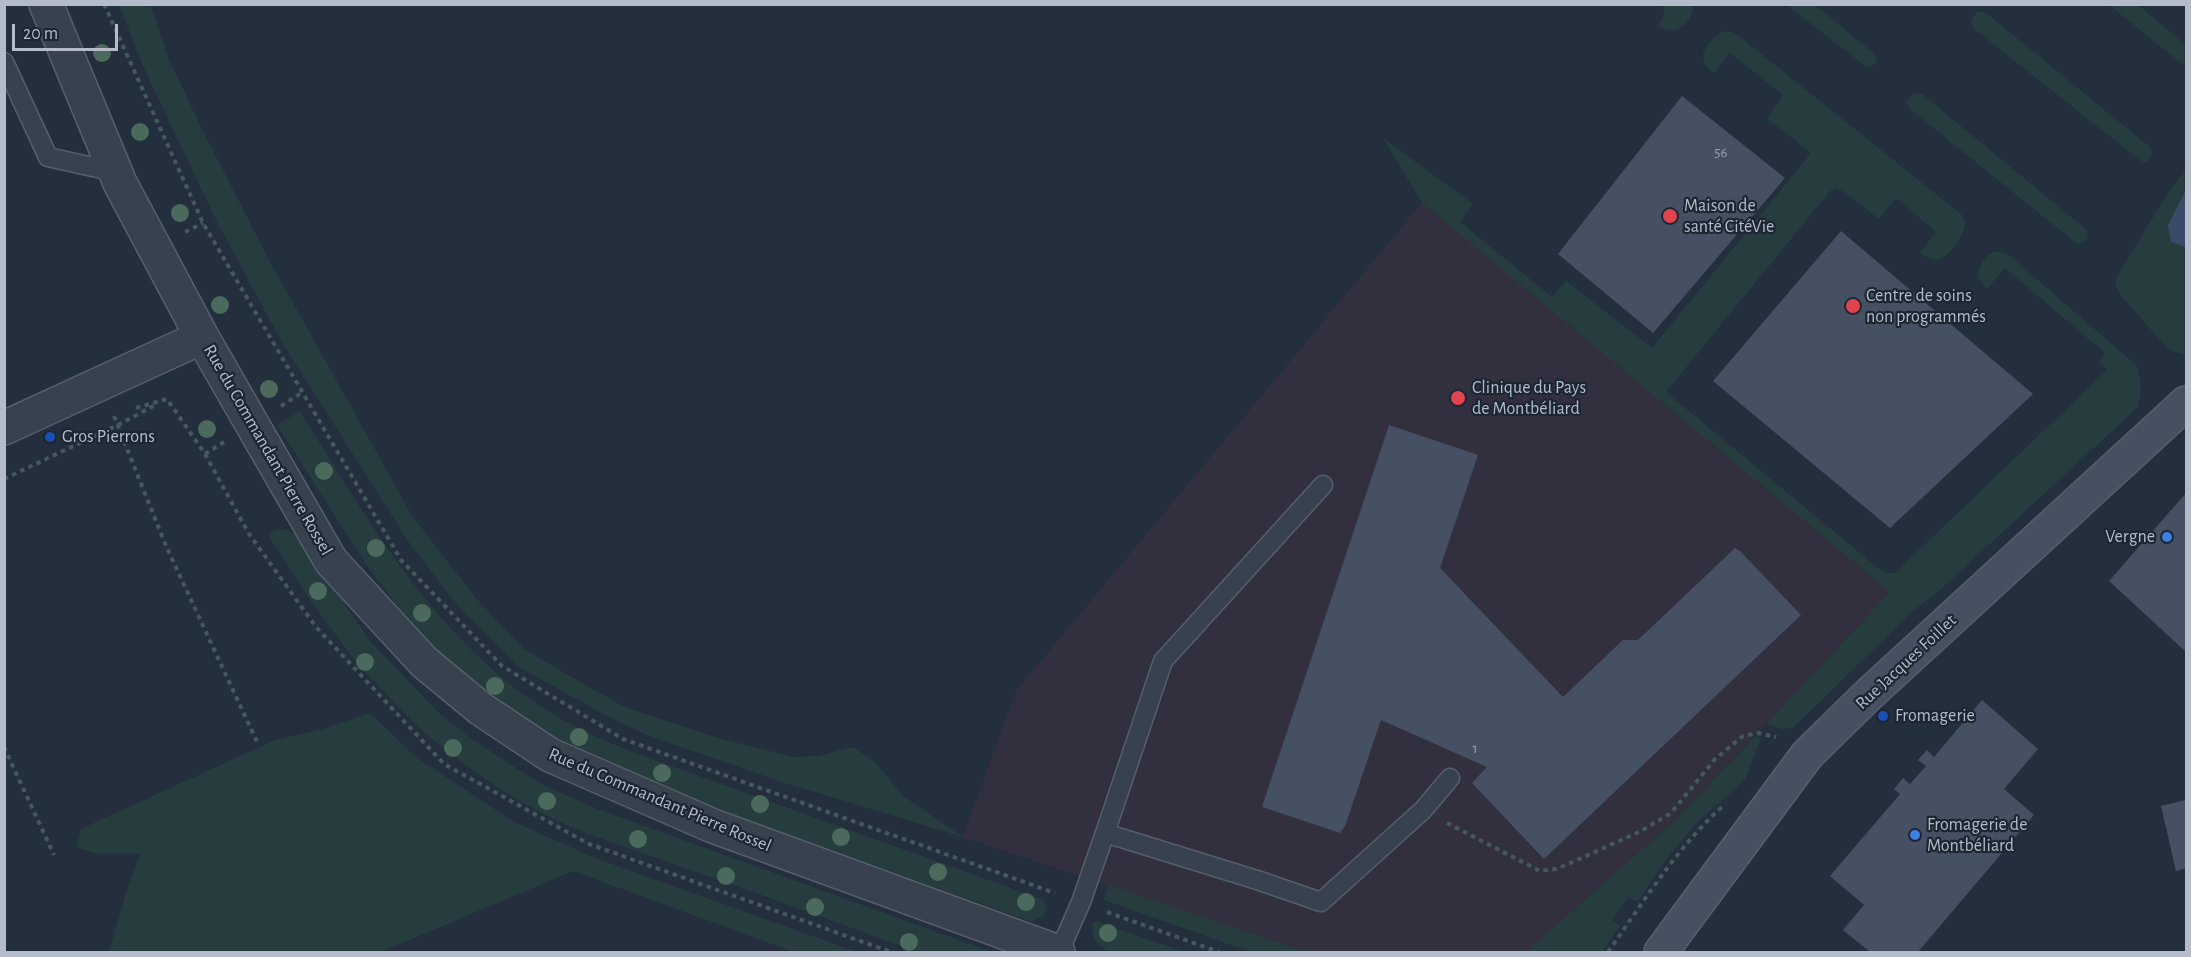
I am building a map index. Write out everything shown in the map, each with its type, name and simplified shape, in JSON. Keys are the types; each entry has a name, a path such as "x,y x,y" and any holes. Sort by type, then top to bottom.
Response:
{"main road":[{"name":"Rue Jacques Foillet","path":"1661,952 1807,755 1866,697 2187,403"}],"street":[{"name":"Rue du Commandant Pierre Rossel","path":"46,4 115,172 202,337 331,561 424,662 481,709 550,755 713,826 1059,952"},
{"path":"4,428 202,337"}],"lane":[{"path":"4,62 48,157 115,172"},
{"path":"1059,952 1081,902 1163,661 1323,485"},
{"path":"1105,833 1321,902 1423,810 1450,778"}],"path":[{"path":"104,4 203,223 401,560 502,666 622,739 1219,952"},
{"path":"175,237 203,223"},
{"path":"279,407 303,392"},
{"path":"4,479 167,399"},
{"path":"114,415 166,546 258,744"},
{"path":"205,454 232,437"},
{"path":"1423,810 1540,872 1556,869 1641,831 1671,813 1715,759 1743,736 1758,733 1791,741 1807,755"},
{"path":"4,747 54,855"}],"shaded area":[{"name":"Clinique du Pays de Montbéliard","path":"1422,203 1890,592 1674,821 1526,952 1307,952 963,837 1016,691"}],"green space":[{"path":"119,5 151,5 168,57 200,125 268,258 411,514 474,596 525,650 624,707 718,738 794,757 818,756 853,747 875,762 903,796 963,837 782,782 647,735 609,717 517,666 459,607 410,544 283,344 217,222 142,64"},
{"path":"1660,5 1693,5 1693,10 1686,24 1677,29 1667,30 1657,25 1663,18 1664,8"},
{"path":"1787,5 1815,5 1875,54 1877,61 1871,67 1865,66"},
{"path":"2109,5 2138,5 2186,45 2186,67"},
{"path":"1978,11 1986,13 2151,148 2152,155 2147,162 2141,161 1973,28 1971,20"},
{"path":"1724,31 1739,36 1962,215 1965,223 1952,250 1939,259 1931,259 1920,253 1936,232 1896,198 1879,219 1844,192 1836,188 1830,191 1666,392 1884,573 1895,573 2107,370 2099,361 2105,353 2005,268 1987,289 1977,277 1981,265 1988,256 1998,252 2010,256 2136,365 2140,381 2137,408 1941,589 1913,611 1793,728 1781,729 1766,724 1890,592 1422,203 1383,138 1473,204 1460,222 1552,297 1566,281 1652,348 1811,153 1767,118 1783,95 1730,53 1714,73 1704,62 1703,56 1708,45"},
{"path":"1914,93 1922,94 2087,230 2088,237 2082,243 2076,243 1910,109 1906,102"},
{"path":"2186,170 2186,355 2184,355 2168,349 2122,297 2115,285 2116,278 2168,193"},
{"path":"300,411 374,529 429,603 493,670 530,699 581,729 635,753 1036,897 1044,901 1046,909 1043,916 1032,922 617,773 575,754 459,675 416,630 367,566 277,425"},
{"path":"274,530 290,531 301,540 370,641 440,714 472,739 543,785 595,808 992,952 918,952 591,835 553,819 514,798 465,765 421,730 359,666 312,603 268,535"},
{"path":"370,713 417,758 514,822 595,858 857,952 794,952 573,871 381,952 109,952 126,892 140,854 97,854 76,847 81,829 275,740 323,729"},
{"path":"1755,736 1761,738 1745,779 1699,820 1668,857 1637,902 1629,897 1612,920 1620,926 1602,952 1526,952 1674,821"},
{"path":"1109,885 1307,952 1251,952 1104,900"},
{"path":"1093,922 1184,952 1111,952 1102,948 1096,941"}],"water":[{"path":"2186,190 2186,247 2171,242 2168,225"}],"building":[{"name":"Maison de santé CitéVie","path":"1682,96 1785,178 1653,333 1558,254"},
{"name":"Centre de soins non programmés","path":"1841,231 2033,394 1890,528 1713,381"},
{"path":"1389,425 1478,455 1440,568 1563,697 1623,640 1638,640 1735,548 1801,615 1544,859 1472,783 1487,767 1381,720 1345,826 1340,833 1262,807"},
{"name":"Vergne","path":"2186,493 2186,652 2109,581"},
{"name":"Fromagerie de Montbéliard","path":"1982,700 2038,749 2004,789 2034,815 1918,952 1870,952 1843,930 1864,905 1830,876 1900,794 1894,789 1903,778 1910,784 1926,766 1918,760 1927,750 1934,757"},
{"path":"2186,800 2186,868 2176,871 2161,806"}],"place":[{"name":"Maison de santé CitéVie","path":"1670,216"},
{"name":"Centre de soins non programmés","path":"1853,306"},
{"name":"Clinique du Pays de Montbéliard","path":"1458,398"},
{"name":"Gros Pierrons","path":"50,437"},
{"name":"Vergne","path":"2167,537"},
{"name":"Fromagerie","path":"1883,716"},
{"name":"Fromagerie de Montbéliard","path":"1915,835"}]}
